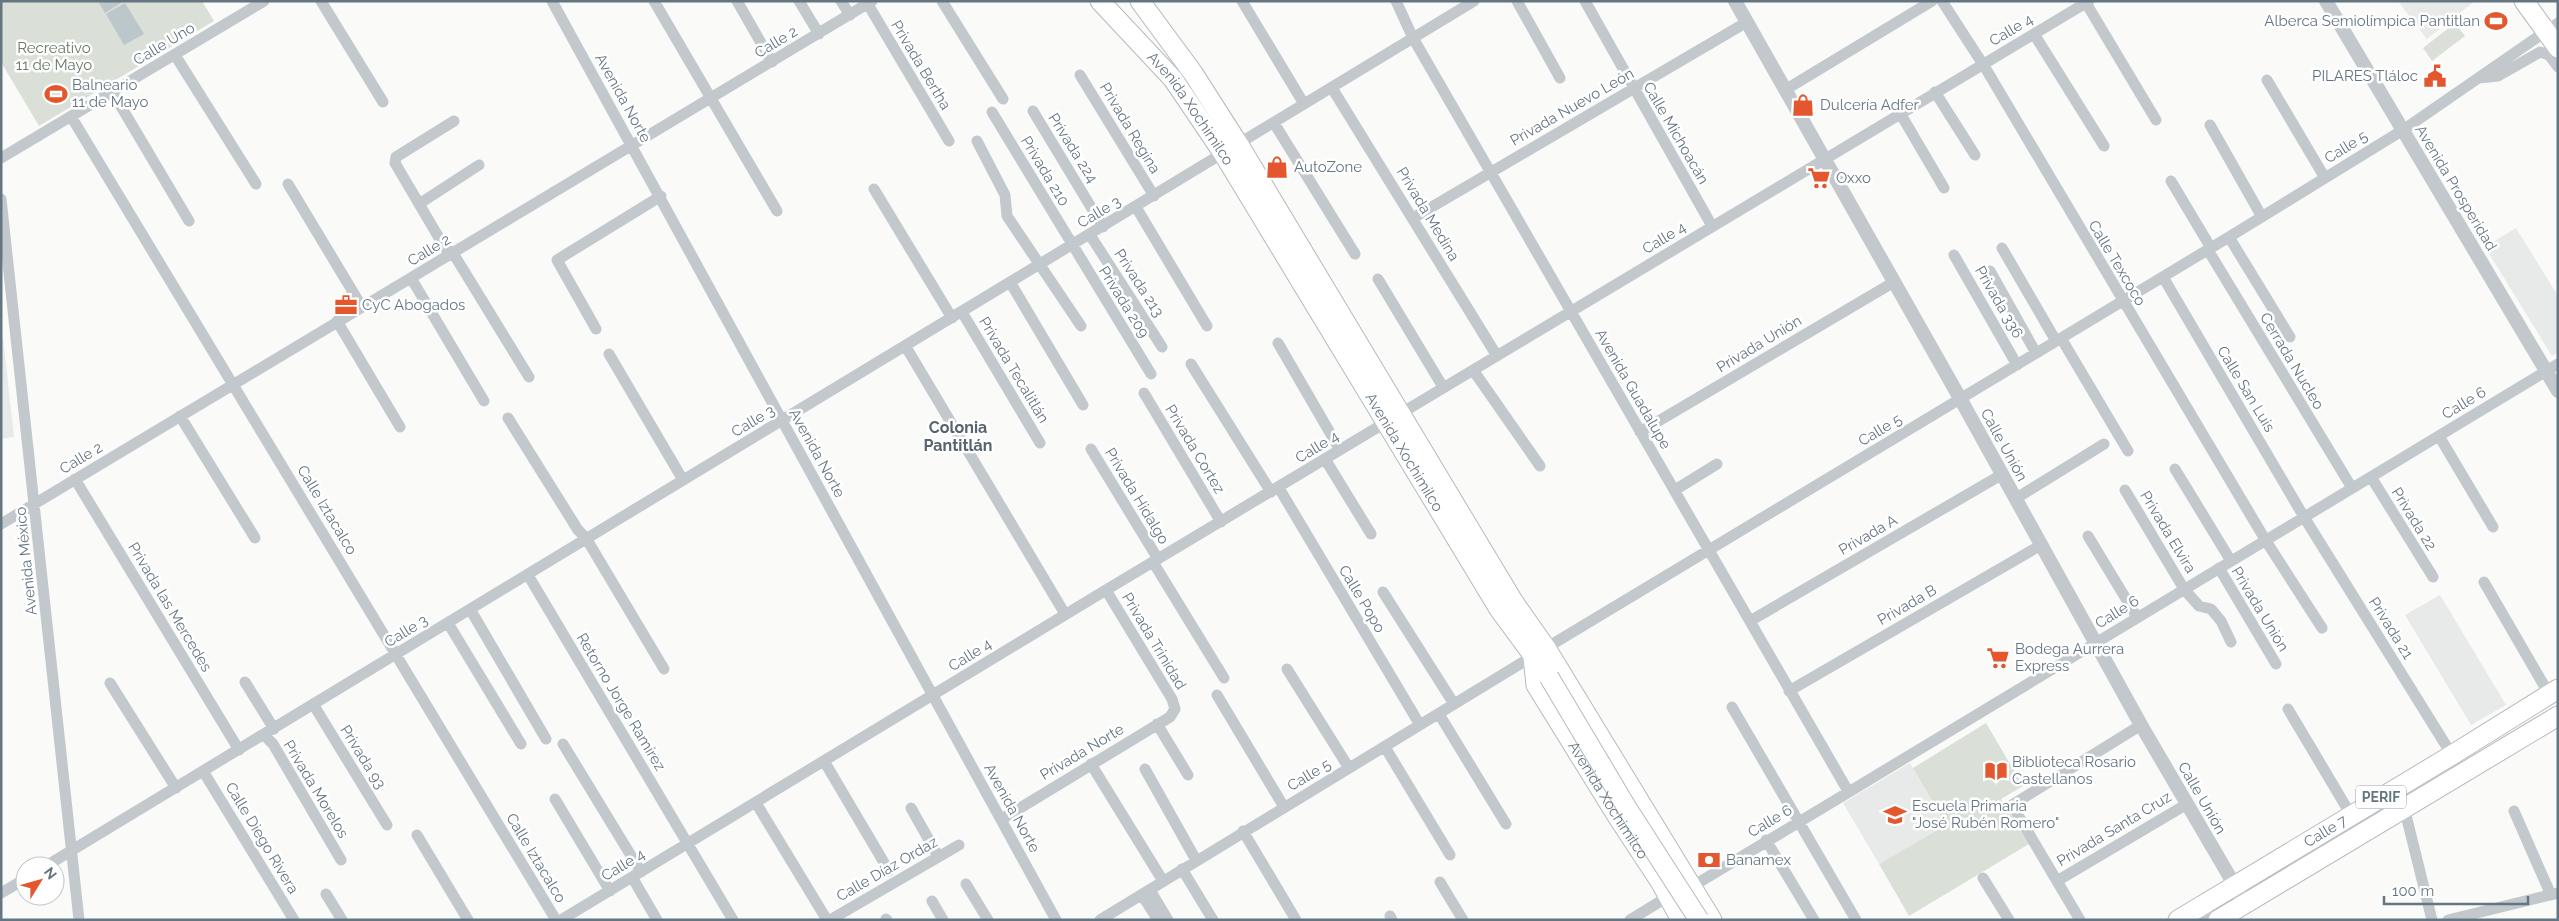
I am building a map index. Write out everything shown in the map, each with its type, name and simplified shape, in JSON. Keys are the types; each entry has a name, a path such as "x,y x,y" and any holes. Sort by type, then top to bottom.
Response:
{"main road":[{"name":"Avenida Xochimilco","path":"1100,1 1173,79 1231,149"},
{"name":"Avenida Xochimilco","path":"1140,1 1194,73 1231,149 1393,419 1498,609 1540,652 1692,886 1707,919"},
{"path":"2524,1 2552,27 2558,48"},
{"name":"Avenida Xochimilco","path":"1540,652 1536,685 1669,896 1681,920"},
{"path":"1540,652 1548,677 1627,808 1707,919"},
{"name":"Calle 7","path":"2178,920 2205,912 2234,886 2452,755 2553,691"},
{"name":"Calle 7","path":"2218,920 2404,807 2556,721"}],"street":[{"name":"Calle Uno","path":"1,158 72,118 264,1"},
{"path":"321,1 382,102"},
{"name":"Avenida Norte","path":"552,1 661,196 932,696 1002,819 1056,920"},
{"path":"654,1 777,212"},
{"path":"737,1 772,62"},
{"path":"799,1 819,34"},
{"path":"841,1 850,15"},
{"path":"942,1 1003,99"},
{"path":"1242,1 1304,104"},
{"name":"Avenida Guadalupe","path":"1396,1 1413,38 1848,791"},
{"name":"Calle 3","path":"62,856 1474,1"},
{"path":"1517,1 1560,78"},
{"name":"Calle Michoacán","path":"1585,1 1712,226"},
{"name":"Calle Unión","path":"1735,1 1961,400 2141,725 2245,904"},
{"path":"1785,90 1932,1"},
{"name":"Calle Texcoco","path":"1942,1 1981,65 1986,69 2266,541 2322,628"},
{"name":"Avenida Prosperidad","path":"2326,1 2403,130 2552,367 2558,391"},
{"name":"Calle 2","path":"1,524 337,321 633,147 850,15 868,2"},
{"name":"Privada Bertha","path":"868,2 949,141"},
{"path":"2088,2 2156,120"},
{"name":"Calle 4","path":"561,920 1065,614 2088,2"},
{"name":"Privada Nuevo León","path":"1413,218 1747,22"},
{"name":"Calle 5","path":"1100,920 1709,549 1961,400 2262,217 2403,130 2552,27"},
{"path":"2034,34 2104,146"},
{"name":"Calle 5","path":"2477,78 2498,76 2540,52 2549,55 2558,67"},
{"path":"175,55 256,184"},
{"name":"Privada Regina","path":"1080,75 1154,196"},
{"path":"2267,80 2325,178"},
{"name":"Privada Medina","path":"1332,88 1497,356"},
{"path":"1935,92 1975,155"},
{"path":"113,93 189,221"},
{"name":"Privada 224","path":"1033,111 1103,227"},
{"name":"Privada 210","path":"992,112 1072,246"},
{"path":"1900,113 1944,188"},
{"name":"Calle Iztacalco","path":"72,118 556,920"},
{"path":"454,121 394,160 445,248 453,253 529,377"},
{"path":"1274,123 1355,254"},
{"path":"2210,125 2262,217"},
{"path":"977,141 1005,195 1007,216 1039,266 1048,274 1081,326"},
{"path":"419,204 479,165"},
{"name":"Cerrada Nucleo","path":"2171,181 2209,249 2352,488"},
{"path":"288,184 362,307"},
{"name":"Privada Tecalitlán","path":"874,189 1040,443"},
{"path":"596,329 557,260 661,196"},
{"name":"Avenida México","path":"1,199 79,920"},
{"path":"1136,207 1207,326"},
{"name":"Privada 213","path":"1090,235 1162,347"},
{"path":"2229,237 2290,337"},
{"name":"Privada 209","path":"1072,246 1151,374"},
{"path":"2002,248 2128,451"},
{"name":"Privada 336","path":"1954,255 2017,365"},
{"path":"1990,272 2036,353"},
{"name":"Calle San Luis","path":"2162,277 2304,517"},
{"path":"411,278 484,401"},
{"path":"1378,279 1444,387"},
{"path":"1010,282 1083,405"},
{"name":"Privada Unión","path":"1640,432 1894,282"},
{"path":"337,321 400,427"},
{"path":"1278,343 1340,450"},
{"path":"906,346 1065,614"},
{"path":"608,354 683,480"},
{"name":"Calle Popo","path":"1191,364 1275,490 1420,725"},
{"name":"Calle 6","path":"1692,886 2552,367"},
{"path":"1472,370 1540,466"},
{"name":"Privada Cortez","path":"1144,392 1221,522"},
{"path":"180,416 255,538"},
{"path":"508,418 578,530 586,538 664,669"},
{"path":"2439,436 2494,527"},
{"path":"2015,499 2104,444"},
{"name":"Privada Hidalgo","path":"1091,449 1224,678"},
{"path":"1325,459 1371,534"},
{"path":"1675,490 1717,464"},
{"path":"2175,469 2231,561"},
{"name":"Privada A","path":"1750,621 2001,475"},
{"name":"Privada 22","path":"2371,477 2433,577"},
{"name":"Privada las Mercedes","path":"75,479 238,750"},
{"name":"Privada Elvira","path":"2125,490 2184,589 2198,606 2211,609 2221,621 2231,642"},
{"name":"Privada 21","path":"2304,517 2452,755"},
{"path":"2088,536 2137,617"},
{"name":"Privada B","path":"1789,691 2041,545"},
{"name":"Privada Unión","path":"2219,568 2276,664"},
{"name":"Retorno Jorge Ramírez","path":"528,575 733,920"},
{"name":"Calle 7","path":"2484,582 2553,691"},
{"name":"Privada Trinidad","path":"1106,590 1172,699 1175,709"},
{"path":"1383,592 1454,704"},
{"path":"470,609 546,739"},
{"path":"448,623 522,744"},
{"path":"1287,669 1349,768"},
{"name":"Privada Morelos","path":"245,682 273,744 341,860"},
{"path":"110,683 176,788"},
{"path":"1217,695 1284,807"},
{"name":"Privada 93","path":"313,704 387,825"},
{"path":"1732,707 1856,920"},
{"name":"Privada Norte","path":"1002,819 1170,717 1175,709"},
{"path":"2288,709 2351,815"},
{"path":"1439,714 1506,824"},
{"path":"1157,724 1188,775"},
{"path":"2080,920 2012,805 2141,725"},
{"path":"563,744 637,874 657,920"},
{"path":"1386,747 1450,855"},
{"path":"824,761 889,871"},
{"path":"1091,764 1163,882"},
{"path":"1145,770 1196,860"},
{"name":"Calle Diego Rivera","path":"203,771 294,920"},
{"path":"555,799 610,890"},
{"path":"756,803 829,920"},
{"name":"Privada Santa Cruz","path":"2057,881 2187,804"},
{"path":"2404,807 2432,920"},
{"path":"911,808 938,856"},
{"path":"2448,920 2489,915 2555,894 2514,811"},
{"path":"1244,831 1296,920"},
{"path":"417,835 468,920"},
{"path":"1766,840 1814,920"},
{"name":"Calle Díaz Ordaz","path":"829,920 959,844"},
{"path":"1182,870 1213,920"},
{"path":"1983,878 2009,920"},
{"path":"1440,882 1463,920"},
{"path":"966,884 988,920"},
{"path":"1,893 15,885"},
{"path":"1146,892 1158,920"},
{"path":"1146,892 1168,920"},
{"path":"326,894 342,920"},
{"path":"1630,920 1669,896"},
{"path":"932,901 943,920"}],"shaded area":[{"path":"98,1 124,1 105,13"},
{"path":"2398,1 2475,1 2427,39"},
{"path":"125,3 144,34 124,45 106,14"},
{"path":"2516,228 2558,296 2558,352 2552,356 2485,247"},
{"path":"3,338 14,437 1,439 1,339"},
{"path":"2440,595 2506,705 2471,725 2405,615"},
{"name":"Escuela Primaria \"José Rubén Romero\"","path":"1910,763 1946,825 1879,864 1843,803"}],"green space":[{"name":"Balneario 11 de Mayo","path":"1,1 202,1 214,21 39,126 1,62"},
{"path":"2455,23 2465,36 2432,61 2423,48"},
{"path":"1986,723 2023,786 2001,799 2029,844 1909,916 1879,864 1946,825 1913,768"}],"place":[{"name":"Alberca Semiolímpica Pantitlan","path":"2496,21"},
{"name":"PILARES Tláloc","path":"2435,76"},
{"name":"Balneario 11 de Mayo","path":"56,94"},
{"name":"Dulcería Adfer","path":"1803,105"},
{"name":"AutoZone","path":"1277,167"},
{"name":"Oxxo","path":"1819,178"},
{"name":"CyC Abogados","path":"346,305"},
{"name":"Bodega Aurrera Express","path":"1998,658"},
{"name":"Biblioteca Rosario Castellanos","path":"1996,771"},
{"name":"Escuela Primaria \"José Rubén Romero\"","path":"1895,815"},
{"name":"Banamex","path":"1709,860"}],"district":[{"name":"Colonia Pantitlán","path":"958,436"}],"park label":[{"name":"Recreativo 11 de Mayo","path":"54,56"}]}
